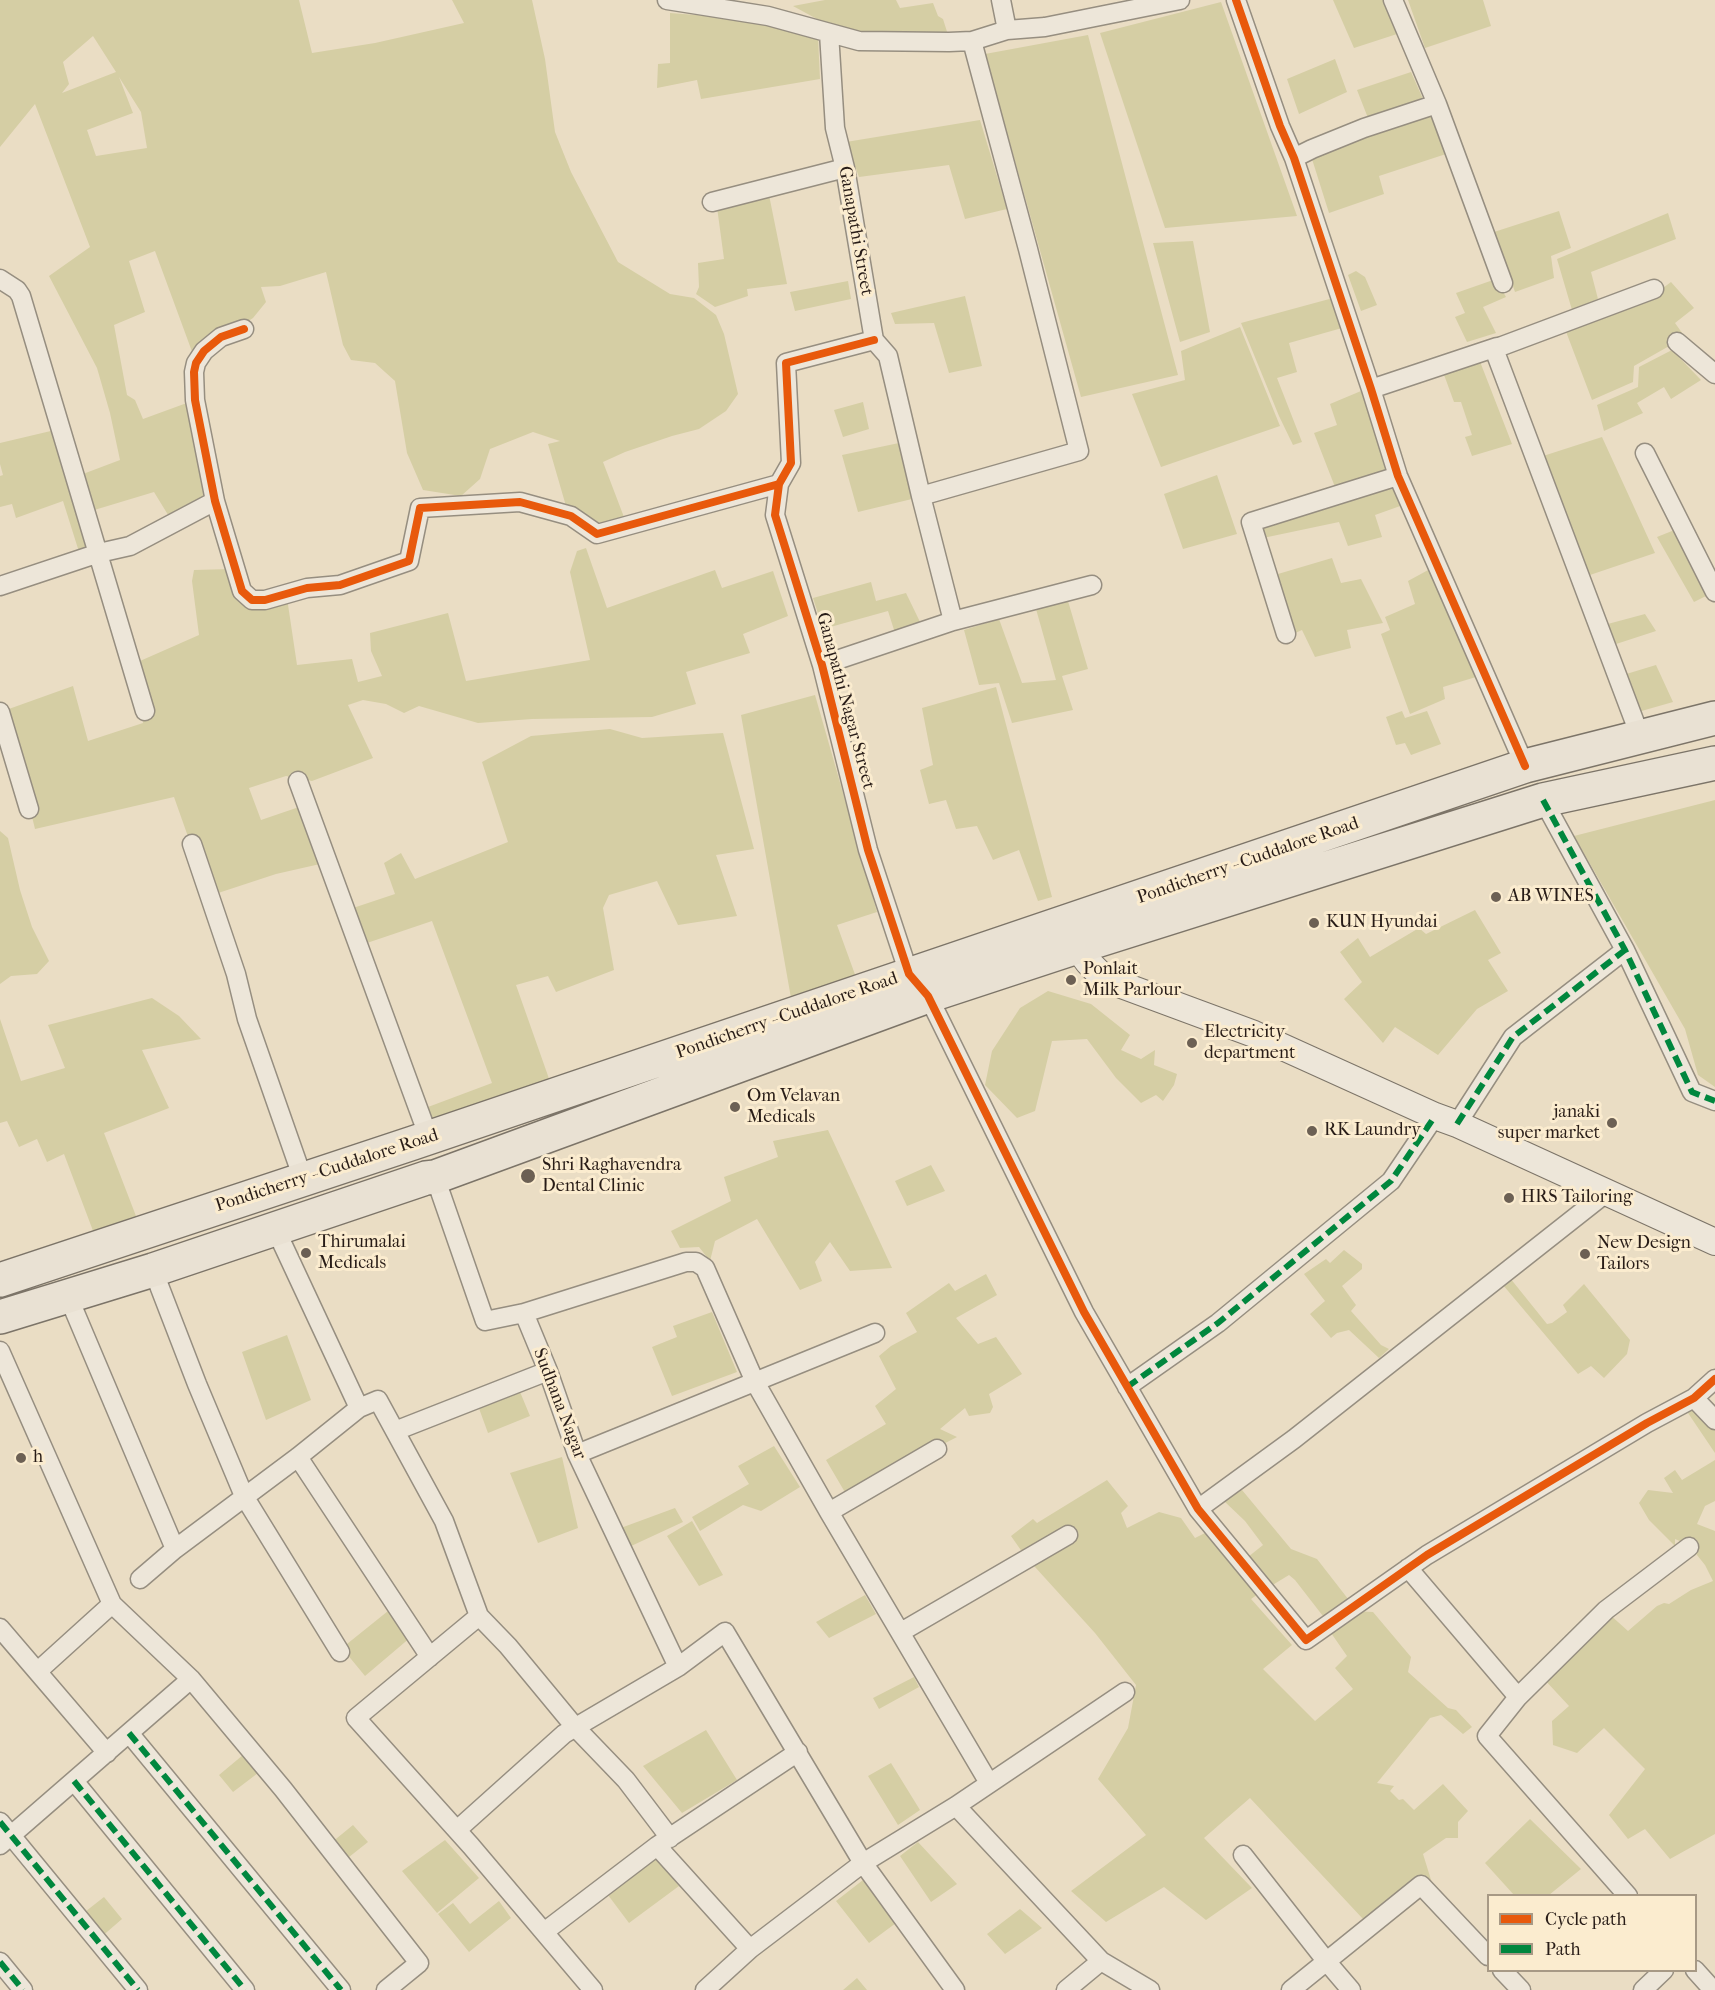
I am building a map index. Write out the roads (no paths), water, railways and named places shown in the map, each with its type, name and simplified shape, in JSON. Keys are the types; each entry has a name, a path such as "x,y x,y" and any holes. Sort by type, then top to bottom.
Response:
{"highway":[{"name":"Pondicherry - Cuddalore Road","path":"0,1280 303,1179 918,985 1072,934 1525,766 1715,718"},
{"name":"Pondicherry - Cuddalore Road","path":"1072,934 1543,800 1715,763"},
{"name":"Pondicherry - Cuddalore Road","path":"0,1317 153,1270 431,1178 918,985"},
{"path":"421,1141 431,1178"}],"main road":[{"path":"1072,934 1088,962 1100,974 1119,984 1254,1034 1715,1242"}],"street":[{"path":"667,0 763,8 829,33 859,41 972,40 1007,30 1046,27 1160,2 1180,0"},
{"path":"1000,0 1007,30"},
{"path":"1236,0 1280,126 1294,158 1398,476 1525,766"},
{"path":"1394,0 1437,104 1503,283"},
{"name":"Ganapathi Street","path":"829,33 835,128 846,168 874,340"},
{"path":"921,496 1079,451 972,40"},
{"path":"1294,158 1364,128 1437,104"},
{"path":"712,202 846,168"},
{"path":"0,279 17,290 21,296 145,711"},
{"path":"1371,389 1496,348 1654,289"},
{"path":"244,328 221,337 204,351 196,363 194,372 195,400 215,501 243,591 252,600 259,601 307,588 340,585 409,561 420,508 520,502 571,516 597,534 779,484"},
{"path":"874,340 888,356 953,621"},
{"name":"Ganapathi Nagar Street","path":"874,340 786,363 791,463 779,484 775,515 822,665 868,850 918,985 1084,1312 1198,1509 1306,1640 1408,1569"},
{"path":"1677,342 1715,374"},
{"path":"1496,348 1640,736"},
{"path":"1645,453 1715,592"},
{"path":"1286,634 1251,522 1398,476"},
{"path":"0,586 99,553 129,546 215,501"},
{"path":"822,665 953,621 1092,585"},
{"path":"0,712 29,809"},
{"path":"298,781 421,1141"},
{"path":"1543,800 1626,950 1692,1092 1715,1101"},
{"path":"192,844 236,974 247,1019 303,1179"},
{"path":"1127,1387 1218,1323 1391,1181 1446,1120 1513,1037 1626,950"},
{"path":"431,1178 485,1321 524,1313 686,1262 696,1263 705,1268 754,1382 989,1783"},
{"path":"1198,1509 1294,1439 1606,1193"},
{"path":"275,1228 359,1408"},
{"path":"153,1270 244,1496 340,1652"},
{"path":"68,1296 175,1548"},
{"name":"Sudhana Nagar","path":"524,1313 548,1371 577,1454 678,1667"},
{"path":"577,1454 875,1333"},
{"path":"0,1351 112,1604 191,1679 283,1789 419,1963 386,1990"},
{"path":"395,1431 548,1371"},
{"path":"1518,1697 1408,1569 1427,1555 1647,1422 1694,1398 1715,1379"},
{"path":"1694,1398 1715,1420"},
{"path":"140,1579 175,1548 298,1457 359,1408 378,1400 444,1521 478,1616 508,1646 575,1727 626,1780 664,1842 750,1948"},
{"path":"829,1512 937,1449"},
{"path":"298,1457 430,1657"},
{"path":"901,1632 1068,1534"},
{"path":"1626,1894 1486,1736 1518,1697 1606,1610 1689,1547"},
{"path":"38,1671 112,1604"},
{"path":"478,1616 356,1718 457,1830 593,1990"},
{"path":"0,1628 107,1753"},
{"path":"457,1830 564,1734 678,1667 725,1632 862,1863 955,1990"},
{"path":"138,1990 4,1834 74,1781 191,1679"},
{"path":"705,1990 750,1948 862,1863 956,1806 1125,1692"},
{"path":"129,1733 341,1990"},
{"path":"544,1932 664,1842 798,1752"},
{"path":"74,1781 245,1990"},
{"path":"956,1806 1101,1961 1150,1990"},
{"path":"1243,1855 1351,1990"},
{"path":"1291,1990 1421,1885 1487,1955"},
{"path":"1066,1990 1101,1961"},
{"path":"0,1962 23,1990"},
{"path":"1503,1972 1521,1990"},
{"path":"1643,1990 1663,1972"},
{"path":"1696,1972 1713,1990"}],"place":[{"name":"AB WINES","path":"1496,897"},
{"name":"KUN Hyundai","path":"1314,923"},
{"name":"Ponlait Milk Parlour","path":"1071,980"},
{"name":"Electricity department","path":"1192,1043"},
{"name":"Om Velavan Medicals","path":"735,1107"},
{"name":"janaki super market","path":"1612,1123"},
{"name":"RK Laundry","path":"1312,1131"},
{"name":"Shri Raghavendra Dental Clinic","path":"528,1176"},
{"name":"HRS Tailoring","path":"1509,1198"},
{"name":"Thirumalai Medicals","path":"306,1253"},
{"name":"New Design Tailors","path":"1585,1254"},
{"name":"h","path":"21,1458"}]}
